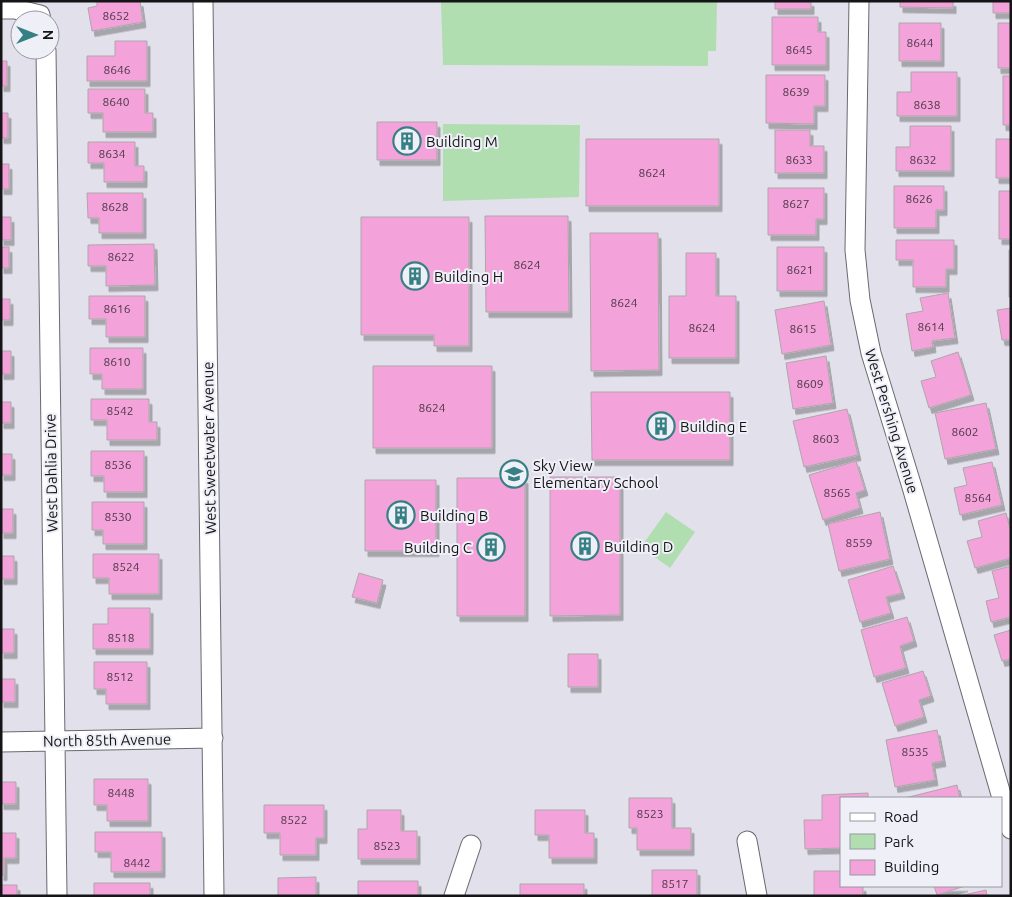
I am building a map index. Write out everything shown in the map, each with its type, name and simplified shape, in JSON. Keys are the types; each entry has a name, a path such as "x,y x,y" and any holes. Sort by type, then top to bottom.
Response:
{"street":[{"name":"West Sweetwater Avenue","path":"203,1 214,738 214,896"},
{"name":"West Pershing Avenue","path":"860,1 855,250 860,300 871,353 1002,797"},
{"path":"1,9 18,10"},
{"name":"West Dahlia Drive","path":"46,60 56,896"},
{"name":"North 85th Avenue","path":"1,742 214,738"},
{"name":"West Pershing Avenue","path":"1002,798 1011,829"},
{"path":"747,841 757,896"},
{"path":"454,896 471,845"}],"green space":[{"path":"441,1 717,1 716,51 708,51 708,66 443,65"},
{"path":"443,124 580,125 579,197 443,201"},
{"path":"666,512 695,532 670,568 641,547"}],"building":[{"path":"97,1 140,1 143,22 92,31 88,8 97,6"},
{"path":"775,1 811,1 811,9 775,9"},
{"path":"900,1 953,1 953,8 900,7"},
{"path":"993,1 1011,1 1011,13 993,13"},
{"path":"772,17 818,17 818,32 826,32 826,65 772,65"},
{"path":"899,23 941,23 941,61 899,61"},
{"path":"998,23 1011,23 1011,68 998,68"},
{"path":"115,41 147,41 147,81 87,81 87,56 115,56"},
{"path":"1,61 7,61 7,86 1,86"},
{"path":"911,72 957,72 957,116 897,116 897,92 911,92"},
{"path":"766,75 825,75 825,106 814,106 814,124 766,123"},
{"path":"1003,76 1011,76 1011,125 1003,125"},
{"path":"88,89 145,89 145,113 153,113 153,132 103,132 103,113 88,113"},
{"path":"1,113 8,113 8,138 1,138"},
{"name":"Building M","path":"377,122 437,122 437,160 377,160"},
{"path":"910,126 951,126 951,171 896,171 896,147 910,147"},
{"path":"775,130 810,130 810,146 824,146 824,173 775,173"},
{"path":"586,139 719,139 719,206 586,206"},
{"path":"996,139 1011,139 1011,178 996,178"},
{"path":"88,142 135,142 135,166 144,166 144,182 104,182 104,163 88,163"},
{"path":"1,164 9,164 9,189 1,189"},
{"path":"894,186 944,186 944,210 936,210 936,228 894,228"},
{"path":"768,188 824,188 824,219 816,219 816,235 768,235"},
{"path":"999,191 1011,191 1011,239 999,239"},
{"path":"87,193 143,193 143,233 99,233 99,218 88,218"},
{"path":"485,216 568,216 569,312 486,312"},
{"path":"1,217 11,217 11,240 1,240"},
{"name":"Building H","path":"361,217 469,217 469,346 434,346 434,335 361,335"},
{"path":"590,233 658,233 659,370 591,371"},
{"path":"896,240 954,240 954,269 946,269 946,287 913,287 913,260 896,260"},
{"path":"154,244 155,285 106,286 106,266 88,266 88,245"},
{"path":"1,247 9,247 9,268 1,268"},
{"path":"777,247 824,247 824,291 777,291"},
{"path":"1009,250 1011,250 1011,297 1009,297"},
{"path":"686,253 716,253 716,296 736,296 736,358 669,358 669,296 686,296"},
{"path":"948,293 955,338 932,341 933,347 912,351 906,314 923,311 920,298"},
{"path":"89,296 145,296 145,337 106,337 106,319 89,319"},
{"path":"1,299 10,299 10,320 1,320"},
{"path":"824,301 831,345 782,354 775,310"},
{"path":"1011,308 1011,340 1002,340 997,310"},
{"path":"90,348 143,348 143,389 102,389 102,374 90,374"},
{"path":"1,351 11,351 11,374 1,374"},
{"path":"958,352 971,395 929,408 921,381 936,377 931,361"},
{"path":"826,356 833,403 793,409 786,363"},
{"name":"Sky View Elementary School","path":"373,366 492,366 492,448 373,448"},
{"name":"Building E","path":"591,392 730,392 730,460 592,460"},
{"path":"91,399 149,399 149,422 157,422 157,440 107,440 107,420 91,420"},
{"path":"1,402 11,402 11,423 1,423"},
{"path":"986,403 996,449 945,459 935,413"},
{"path":"847,409 858,455 804,467 793,421"},
{"path":"91,451 144,451 144,492 104,492 104,476 91,476"},
{"path":"1,454 12,454 12,475 1,475"},
{"path":"856,461 865,490 856,493 860,508 823,520 809,475"},
{"path":"992,462 1002,505 960,515 954,488 967,485 963,468"},
{"name":"Building D","path":"550,477 620,477 620,615 550,616"},
{"name":"Building C","path":"457,478 525,478 525,616 457,616"},
{"name":"Building B","path":"365,480 436,480 436,551 365,551"},
{"path":"92,502 144,502 144,544 103,544 103,530 92,530"},
{"path":"1,509 13,509 13,533 1,533"},
{"path":"880,512 890,559 839,571 828,524"},
{"path":"1006,513 1011,532 1011,558 975,568 967,541 982,537 978,521"},
{"path":"93,554 159,554 159,594 109,594 109,578 93,578"},
{"path":"1,556 14,556 14,579 1,579"},
{"path":"893,566 902,593 886,597 891,613 860,622 848,580"},
{"path":"1011,566 1011,617 991,622 986,601 999,598 992,571"},
{"path":"359,573 383,580 377,603 352,597"},
{"path":"108,608 150,608 150,649 93,649 93,624 108,624"},
{"path":"907,617 914,641 900,646 906,668 874,677 861,630"},
{"path":"1,629 14,629 14,653 1,653"},
{"path":"1011,630 1011,659 1002,661 994,635"},
{"path":"568,654 598,654 598,687 568,687"},
{"path":"94,662 147,662 147,704 106,704 106,689 94,689"},
{"path":"923,671 931,696 919,700 924,717 895,726 882,683"},
{"path":"1,679 15,679 15,702 1,702"},
{"path":"937,730 943,761 932,763 935,780 895,787 886,740"},
{"path":"94,779 148,779 148,821 107,821 107,805 94,805"},
{"path":"1,782 16,782 16,804 1,804"},
{"path":"957,785 960,797 909,797"},
{"path":"868,793 868,797 840,797 840,848 805,849 804,820 822,820 822,795"},
{"path":"629,798 672,798 672,828 691,828 691,850 637,850 637,828 629,828"},
{"path":"264,805 324,805 324,838 316,838 316,855 280,855 280,833 264,833"},
{"path":"367,810 401,810 401,831 417,831 417,859 358,859 358,829 367,829"},
{"path":"535,810 585,810 585,833 594,833 594,858 549,858 549,835 535,835"},
{"path":"95,832 162,832 162,872 111,872 111,852 95,852"},
{"path":"1,833 16,833 16,858 4,858 4,875 1,875"},
{"path":"652,870 697,870 697,896 652,896"},
{"path":"814,871 840,871 840,887 863,887 863,896 814,896"},
{"path":"316,877 316,896 278,896 278,878"},
{"path":"358,881 418,881 418,896 358,896"},
{"path":"94,883 150,883 150,896 94,896"},
{"path":"520,884 584,884 584,896 520,896"},
{"path":"1,885 17,885 17,896 1,896"},
{"path":"934,887 962,887 937,895"},
{"path":"986,890 987,896 959,896"}],"place":[{"name":"Building M","path":"407,141"},
{"name":"Building H","path":"415,276"},
{"name":"Building E","path":"661,426"},
{"name":"Sky View Elementary School","path":"514,474"},
{"name":"Building B","path":"401,515"},
{"name":"Building D","path":"585,546"},
{"name":"Building C","path":"491,547"}]}
